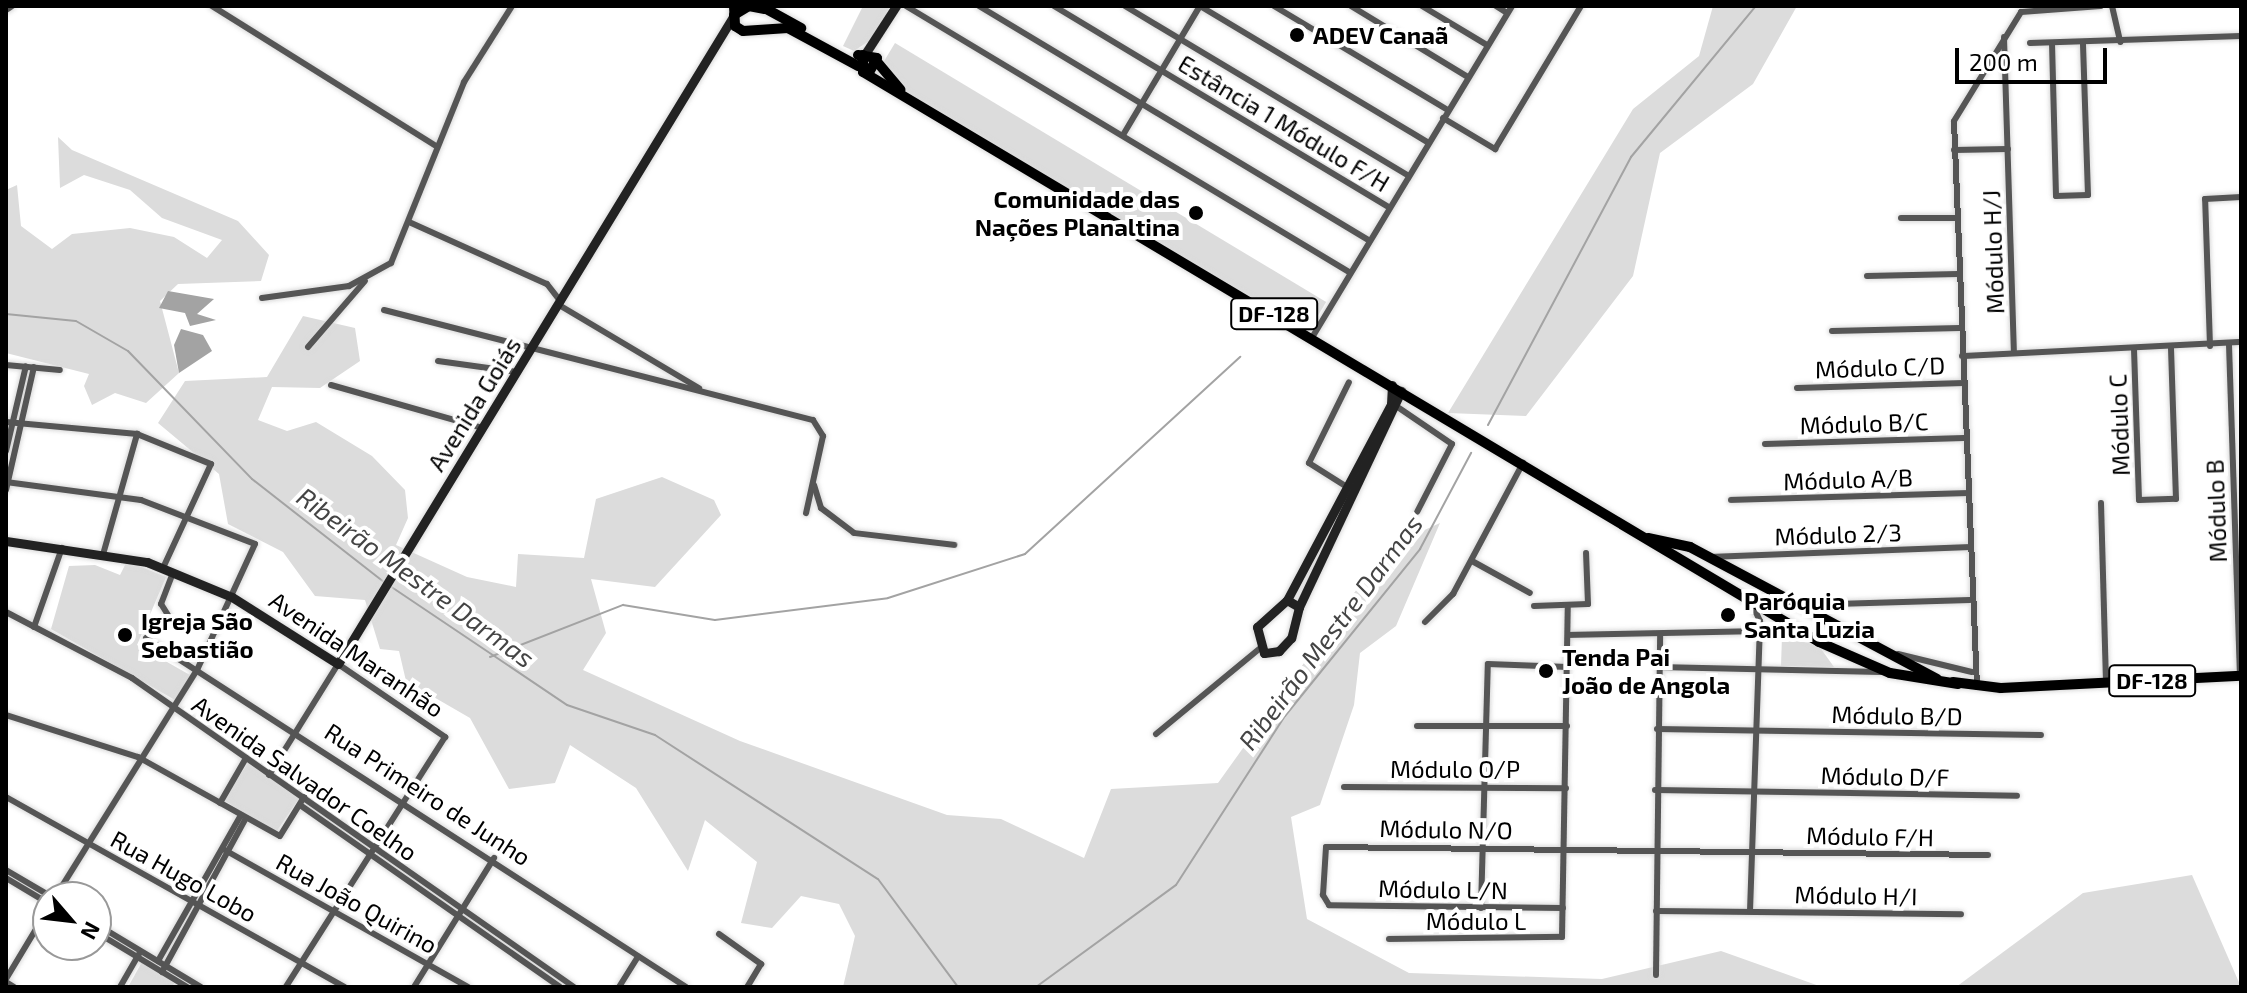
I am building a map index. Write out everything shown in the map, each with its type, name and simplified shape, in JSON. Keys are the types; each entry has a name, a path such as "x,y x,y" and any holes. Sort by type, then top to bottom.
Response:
{"main road":[{"path":"743,31 734,10 749,6 767,9 877,61 868,74"},
{"path":"767,9 767,26"},
{"name":"DF-128","path":"743,31 767,26 800,33 1313,336 1835,650 1888,672 1977,687 2144,684 2212,681 2241,676"},
{"path":"858,66 864,54"},
{"name":"DF-128","path":"877,61 902,92"},
{"name":"DF-128","path":"1646,538 1709,557 1871,647 1958,684"},
{"path":"1700,571 1700,560 1709,557"},
{"path":"1835,650 1850,646 1845,633"},
{"path":"2236,683 2241,676"},
{"name":"DF-128","path":"2212,681 2236,683"},
{"name":"DF-128","path":"2064,686 2106,682 2144,684"}],"street":[{"path":"6,10 12,6"},
{"path":"212,6 436,146"},
{"path":"262,298 349,286 365,281 391,263 464,82 512,6"},
{"path":"877,61 884,33 896,6"},
{"path":"906,6 1349,272"},
{"path":"979,6 1368,240"},
{"name":"Estância 1 Módulo F/H","path":"1054,6 1388,207"},
{"path":"1125,6 1407,175"},
{"path":"1123,135 1200,6 1427,142"},
{"path":"1274,6 1448,110"},
{"path":"1351,6 1468,77"},
{"path":"1422,6 1487,45"},
{"path":"1313,336 1407,175 1510,10 1496,6"},
{"path":"1443,118 1495,149 1581,6"},
{"path":"1977,687 1972,672 1954,121 2004,34 2028,8 2101,6"},
{"path":"2112,6 2120,42"},
{"name":"Avenida Goiás","path":"269,775 713,53 734,10"},
{"name":"Avenida Goiás","path":"713,53 743,31"},
{"path":"864,54 884,33"},
{"name":"Módulo H/J","path":"2004,34 2014,353"},
{"path":"2030,43 2241,36"},
{"path":"2052,43 2056,196 2088,195 2083,42"},
{"path":"1954,150 2008,149"},
{"path":"2210,346 2205,199 2241,197"},
{"path":"1901,218 1956,218"},
{"path":"409,222 547,284 560,304 702,390"},
{"path":"1867,276 1958,274"},
{"path":"308,347 365,281"},
{"path":"349,286 353,298"},
{"path":"384,310 813,420 823,436 806,513"},
{"path":"1832,331 1960,328"},
{"path":"1962,356 2210,346 2241,342"},
{"name":"Módulo B","path":"2229,345 2241,676"},
{"name":"Módulo C","path":"2134,349 2139,500 2176,499 2171,347"},
{"path":"438,361 517,372"},
{"path":"6,365 60,370"},
{"path":"6,451 9,422 30,367"},
{"path":"30,367 22,423 7,485 119,497 189,517 255,544 255,553 197,670 138,757 63,881"},
{"path":"1349,382 1309,463 1352,490"},
{"name":"Módulo C/D","path":"1797,388 1964,383"},
{"path":"331,385 483,428"},
{"path":"1156,734 1259,649 1285,647 1326,542 1384,428 1399,408 1396,388"},
{"path":"1384,428 1396,388"},
{"path":"1399,408 1452,444 1417,512"},
{"path":"9,422 137,434 211,464 163,568"},
{"path":"104,551 137,434"},
{"name":"Módulo B/C","path":"1765,444 1964,438"},
{"path":"1425,622 1472,561 1523,463"},
{"path":"814,485 821,508 854,533 954,545"},
{"name":"Módulo A/B","path":"1731,500 1966,493"},
{"path":"2101,503 2106,682"},
{"name":"Avenida Maranhão","path":"6,541 104,551 163,568 232,597 338,664 445,737 406,800"},
{"path":"1259,649 1265,614 1287,600 1326,542"},
{"path":"34,627 63,546"},
{"name":"Módulo 2/3","path":"1709,557 1968,547"},
{"path":"1534,606 1588,604 1586,553"},
{"path":"1472,561 1530,593"},
{"path":"168,615 161,604 173,573"},
{"path":"1287,600 1299,607"},
{"path":"1795,605 1970,600"},
{"path":"1750,911 1760,621 1751,602"},
{"path":"1563,908 1568,605"},
{"name":"Avenida Salvador Coelho","path":"6,612 173,707 304,797 372,852"},
{"path":"1760,621 1775,616"},
{"path":"1568,635 1759,631"},
{"path":"1656,975 1654,850 1660,635"},
{"name":"Rua Primeiro de Junho","path":"146,638 406,800 686,987"},
{"path":"1871,647 1972,672"},
{"path":"1835,650 1837,669"},
{"path":"1481,908 1488,664 1568,667"},
{"path":"1658,667 1888,672"},
{"path":"6,715 138,757 280,836 304,797"},
{"path":"1417,726 1567,726"},
{"path":"1657,729 1754,731"},
{"name":"Módulo B/D","path":"1754,731 2041,735"},
{"path":"220,803 246,758"},
{"name":"Módulo O/P","path":"1344,787 1566,788"},
{"name":"Módulo D/F","path":"1655,790 2017,796"},
{"name":"Rua Hugo Lobo","path":"6,797 344,987"},
{"path":"286,987 406,800"},
{"name":"Avenida Salvador Coelho","path":"300,805 574,987"},
{"path":"164,969 243,817"},
{"name":"Módulo N/O","path":"1324,902 1326,847 1654,850"},
{"name":"Rua João Quirino","path":"225,850 468,987"},
{"name":"Módulo F/H","path":"1654,850 1988,855"},
{"path":"414,987 494,858"},
{"path":"6,870 32,885"},
{"path":"6,878 32,895"},
{"name":"Módulo L/N","path":"1324,902 1563,908"},
{"path":"158,961 196,903"},
{"name":"Módulo L","path":"1389,939 1562,937 1563,908"},
{"name":"Módulo H/I","path":"1656,911 1961,914"},
{"name":"Avenida Salvador Coelho","path":"460,912 560,987"},
{"path":"14,987 6,980 32,934"},
{"path":"719,934 761,964 747,987"},
{"path":"112,935 139,954 158,961 164,969"},
{"path":"112,940 164,969 187,987"},
{"path":"120,987 139,954"},
{"path":"619,987 638,956"},
{"path":"178,981 201,987"}],"shaded area":[{"path":"863,6 890,6 875,37 854,51 843,46"},
{"path":"1713,6 1797,6 1753,84 1660,153 1633,276 1526,416 1448,413 1633,109 1699,56"},
{"path":"895,43 1326,302 1308,333 876,74"},
{"path":"58,137 72,150 238,221 269,255 261,281 178,284 160,301 179,373 146,403 115,393 92,405 84,386 89,374 6,353 6,190 17,185 21,226 52,249 72,234 130,228 174,237 207,258 222,240 162,218 130,190 84,175 60,188"},
{"path":"168,291 214,299 197,314 216,320 190,326 185,313 159,308"},
{"path":"303,316 355,328 360,361 320,388 272,387 258,420 287,431 316,422 372,456 405,490 408,518 396,545 467,577 516,587 518,554 584,558 596,499 662,477 714,500 721,515 655,587 591,579 606,633 583,670 740,741 947,815 1001,819 1084,858 1111,789 1218,783 1387,547 1440,523 1396,626 1360,653 1354,705 1320,805 1291,817 1307,919 1409,973 1602,979 1721,951 1822,987 843,987 855,936 839,904 801,896 772,928 741,923 757,862 705,820 688,871 636,788 570,745 555,783 509,789 470,718 406,681 399,651 380,649 365,600 315,596 283,552 228,524 219,474 158,423 185,381 267,377"},
{"path":"181,329 203,335 212,351 179,373 174,345"},
{"path":"127,561 166,577 137,645 190,675 175,700 51,629 69,566 95,565 120,575"},
{"path":"1782,636 1819,646 1834,667 1781,666"},
{"path":"248,763 299,798 275,834 223,799"},
{"path":"2192,875 2241,987 1956,987 2083,893"},
{"path":"142,962 175,982 172,987 128,987"}],"waterway":[{"name":"Ribeirão Mestre Darmas","path":"1488,425 1631,157 1756,6"},
{"name":"Ribeirão Mestre Darmas","path":"6,314 76,321 128,351 252,479 384,582"},
{"path":"490,657 623,605 715,620 888,598 1025,554 1240,357"},
{"name":"Ribeirão Mestre Darmas","path":"1036,987 1176,885 1285,716 1420,549 1471,453"},
{"name":"Ribeirão Mestre Darmas","path":"390,586 567,705 655,735 878,879 958,987"}],"place":[{"name":"ADEV Canaã","path":"1297,35"},
{"name":"Comunidade das Nações Planaltina","path":"1196,213"},
{"name":"Paróquia Santa Luzia","path":"1728,615"},
{"name":"Igreja São Sebastião","path":"125,635"},
{"name":"Tenda Pai João de Angola","path":"1546,671"}]}
